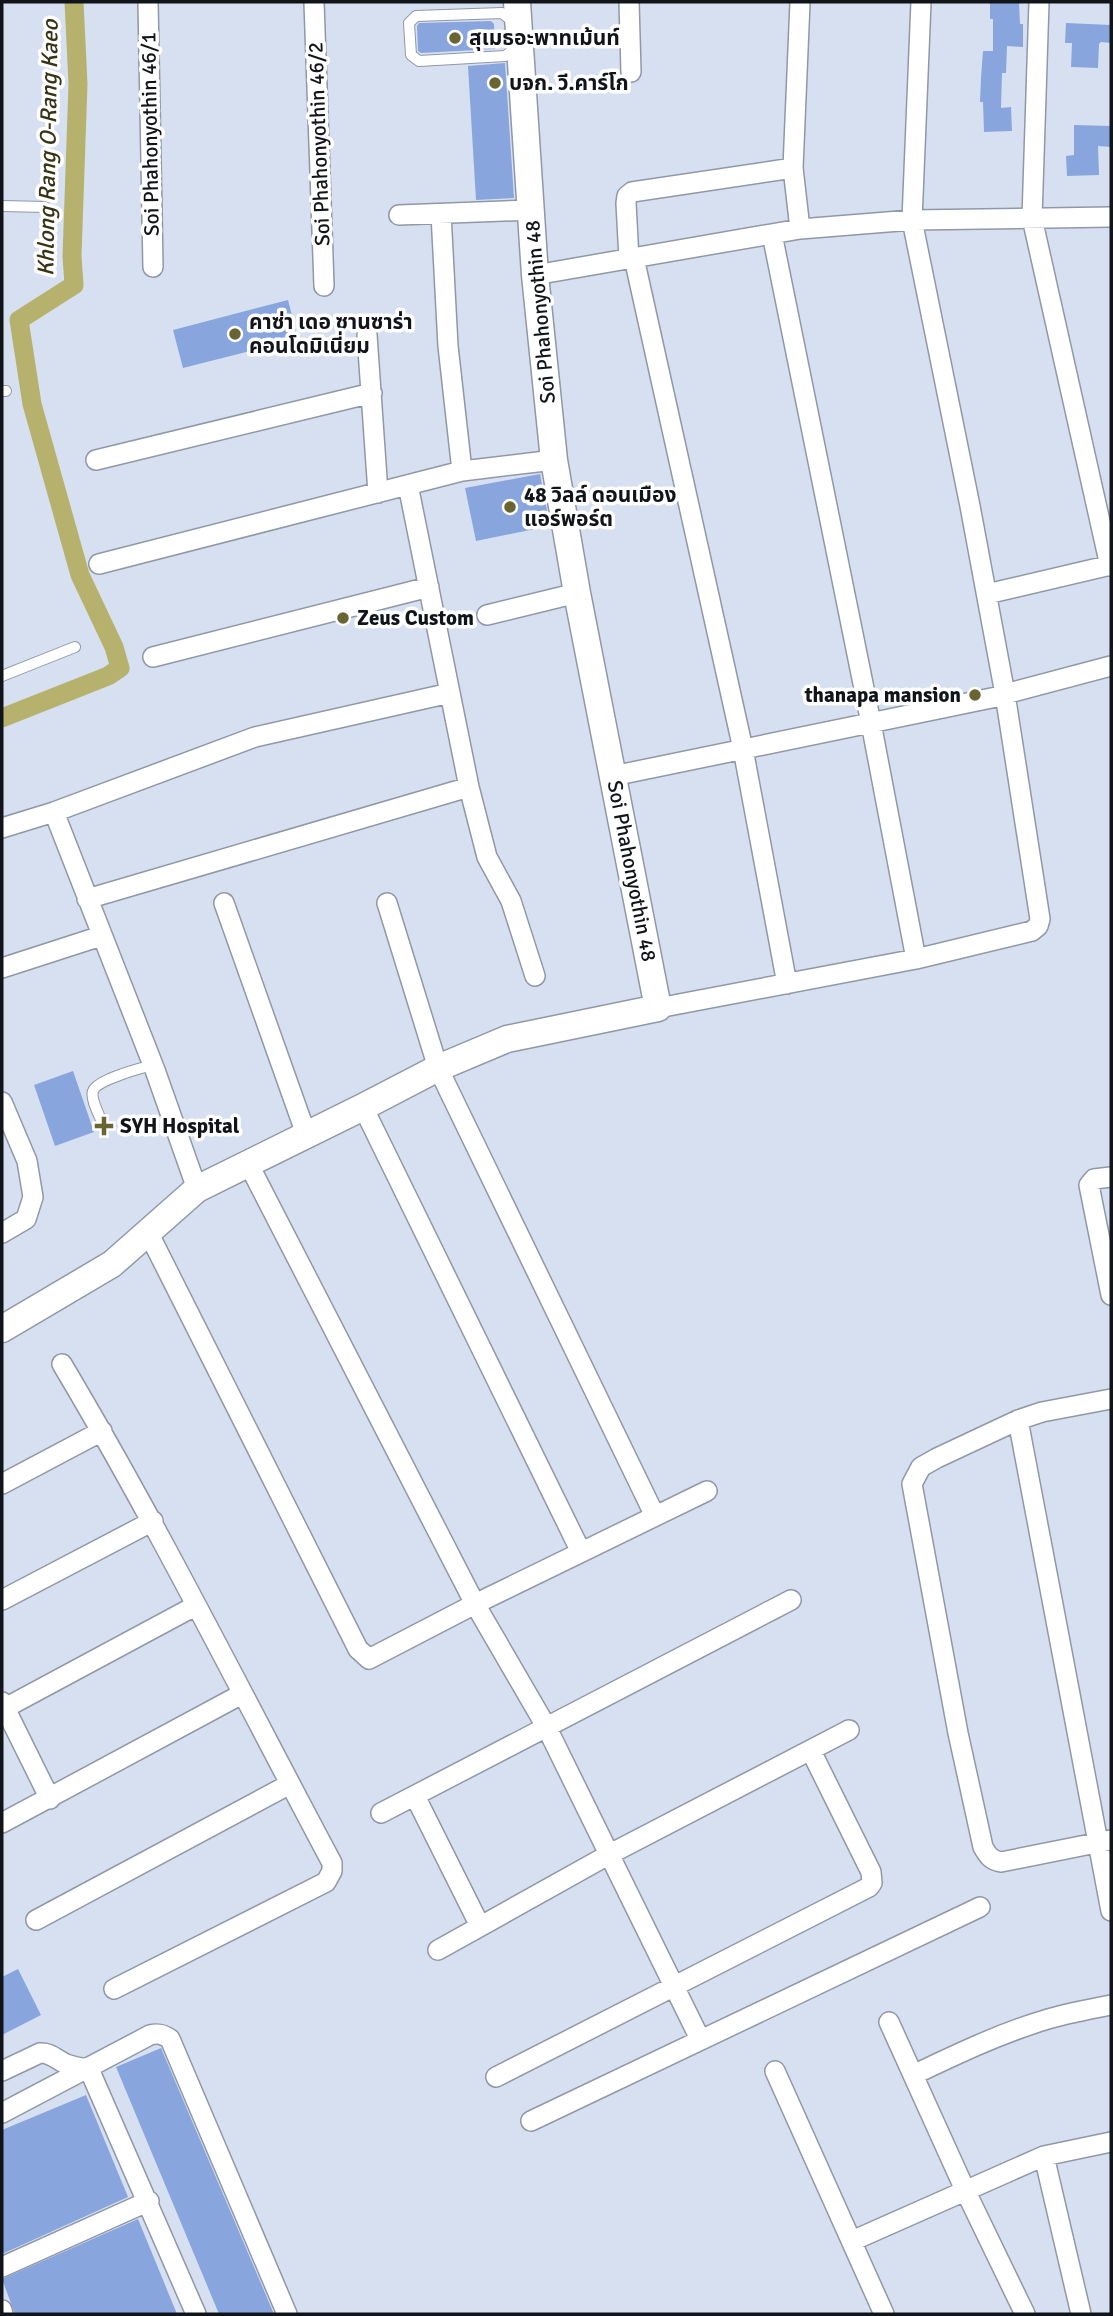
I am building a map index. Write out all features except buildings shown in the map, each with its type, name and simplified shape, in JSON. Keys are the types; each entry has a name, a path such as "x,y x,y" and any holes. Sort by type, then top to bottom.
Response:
{"street":[{"name":"Soi Phahonyothin 46/1","path":"148,2 153,267"},
{"name":"Soi Phahonyothin 46/2","path":"314,2 324,286"},
{"path":"629,2 631,72"},
{"path":"800,2 793,167 800,229"},
{"path":"2,1329 112,1264 197,1189 438,1068 507,1039 916,959 1032,932 1038,926 1040,919 987,594 912,220 921,2"},
{"path":"987,594 1110,566 1032,218 1039,2"},
{"name":"Soi Phahonyothin 48","path":"518,11 535,275 554,460 657,1008"},
{"path":"787,984 743,749 632,258 625,203 632,192 793,167"},
{"path":"399,215 531,210"},
{"path":"441,214 448,346 462,471"},
{"path":"535,275 800,229 912,220 1111,217"},
{"path":"772,234 916,959"},
{"path":"367,335 378,493"},
{"path":"96,460 372,393"},
{"path":"99,564 462,471 554,460"},
{"path":"408,485 469,787 487,857 512,901 535,976"},
{"path":"153,657 429,587"},
{"path":"487,615 577,593"},
{"path":"613,776 1005,695 1111,666"},
{"path":"2,828 54,812 255,737 450,693"},
{"path":"87,899 469,787"},
{"path":"54,812 153,1065 197,1189"},
{"path":"224,903 306,1134"},
{"path":"387,903 438,1068 654,1516"},
{"path":"2,968 101,936"},
{"path":"2,1102 27,1161 33,1197 26,1219 2,1233"},
{"path":"363,1108 581,1552"},
{"path":"248,1163 475,1604 547,1728 700,2039"},
{"path":"1111,1177 1094,1179 1089,1185 1111,1295"},
{"path":"148,1232 358,1649 369,1659 707,1490"},
{"path":"62,1364 153,1521 195,1606 332,1863 332,1871 326,1882 114,1989"},
{"path":"1104,1842 1001,1862 987,1856 958,1733 912,1483 921,1467 1018,1420 1042,1412 1111,1399"},
{"path":"1018,1420 1104,1842 1111,1911"},
{"path":"2,1484 102,1431"},
{"path":"2,1600 153,1521"},
{"path":"381,1813 791,1600"},
{"path":"50,1798 3,1705 195,1606"},
{"path":"2,1823 242,1694"},
{"path":"438,1950 610,1854 849,1730"},
{"path":"496,2077 863,1891 872,1883 871,1872 811,1751"},
{"path":"36,1920 290,1784"},
{"path":"415,1796 480,1926"},
{"path":"531,2121 980,1907"},
{"path":"913,2075 1019,2028 1111,2005"},
{"path":"888,2022 1025,2314"},
{"path":"2,2113 150,2035 156,2033 170,2039 287,2314"},
{"path":"2,2071 40,2053 47,2053 72,2066 89,2069"},
{"path":"89,2069 149,2201 196,2314"},
{"path":"775,2071 884,2314"},
{"path":"852,2241 1044,2156 1111,2142"},
{"path":"1044,2156 1081,2314"},
{"path":"2,2267 149,2201"}],"lane":[{"path":"518,11 511,20 502,13 417,16 409,22 411,55 419,61 506,56 514,48 520,48"},
{"path":"2,206 45,207"},
{"path":"2,677 75,647"},
{"path":"104,1127 92,1093 94,1087 153,1065"}],"waterway":[{"name":"Khlong Rang O-Rang Kaeo","path":"2,718 108,676 120,668 114,647 80,575 32,404 19,320 74,285 72,256 78,84 74,2"}],"place":[{"name":"สุเมธอะพาทเม้นท์","path":"455,38"},
{"name":"บจก. วี.คาร์โก","path":"495,83"},
{"name":"คาซ่า เดอ ซานซาร่า คอนโดมิเนี่ยม","path":"235,334"},
{"name":"48 วิลล์ ดอนเมือง แอร์พอร์ต","path":"510,507"},
{"name":"Zeus Custom","path":"343,618"},
{"name":"thanapa mansion","path":"975,695"},
{"name":"SYH Hospital","path":"104,1126"}]}
